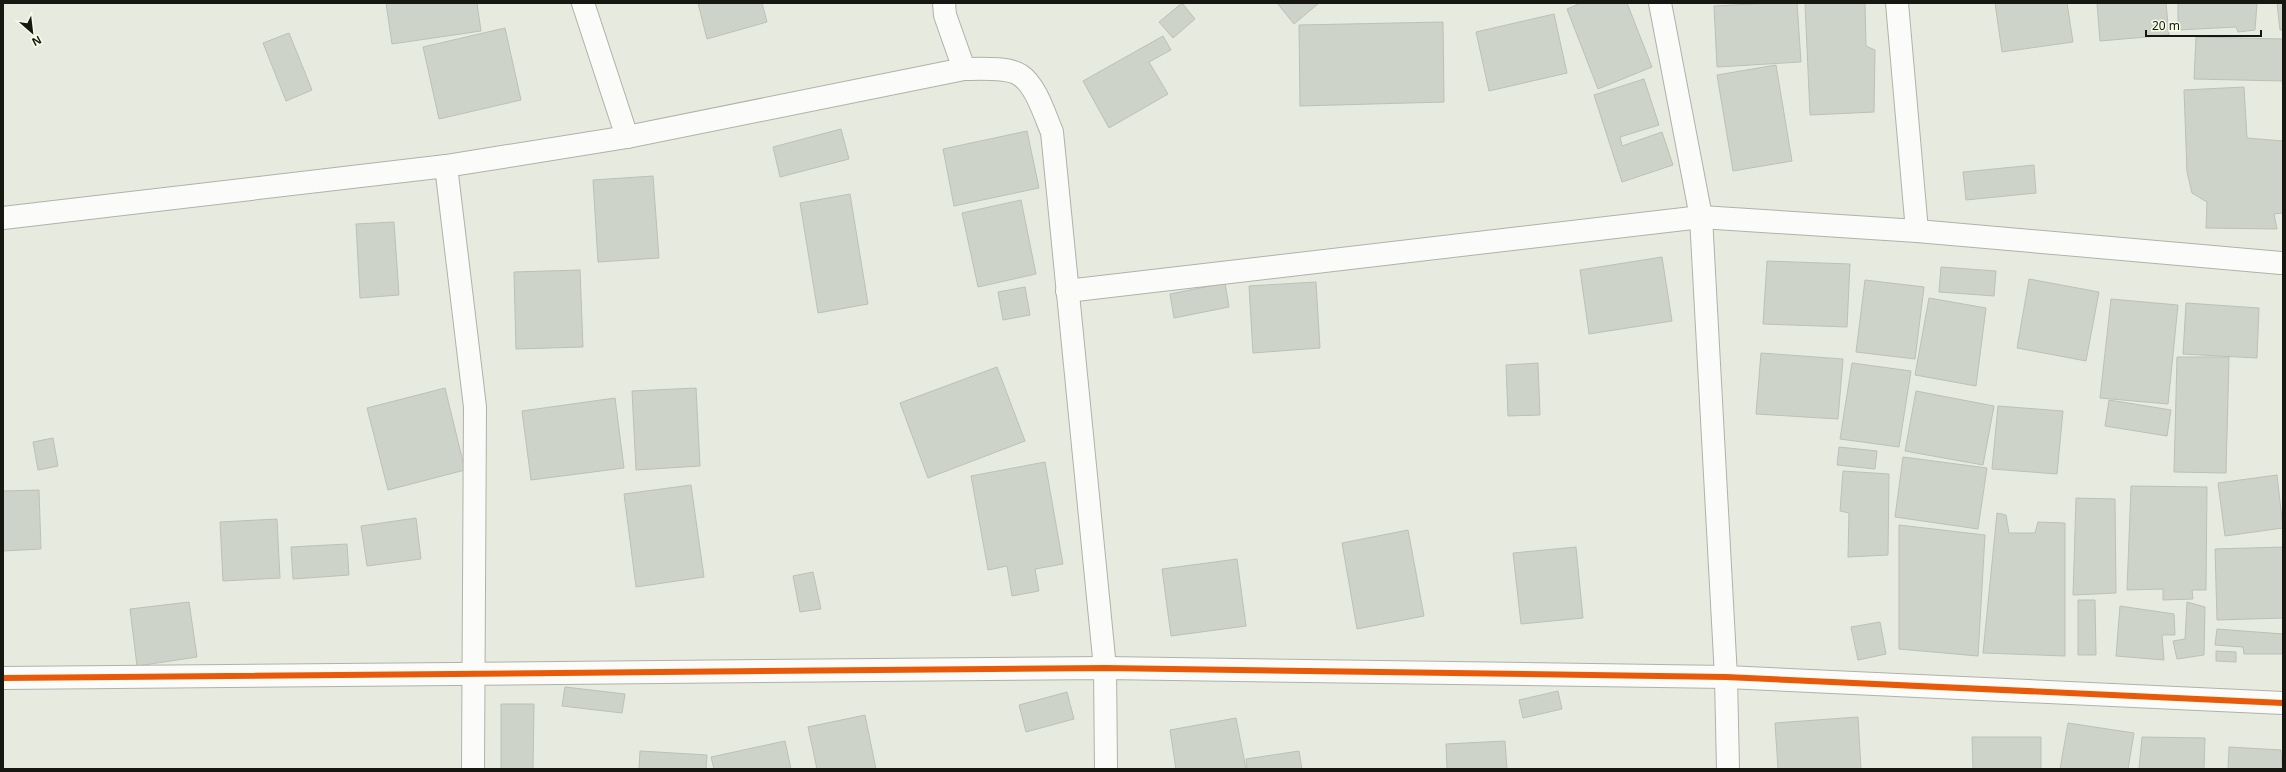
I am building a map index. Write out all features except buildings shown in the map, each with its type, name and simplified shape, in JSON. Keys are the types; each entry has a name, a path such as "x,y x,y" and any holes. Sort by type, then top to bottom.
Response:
{"street":[{"path":"583,3 627,137"},
{"path":"944,3 945,15 964,69"},
{"path":"1660,3 1701,217 1726,677 1728,769"},
{"path":"1897,3 1917,231"},
{"path":"3,218 446,166 627,137 964,69 999,70 1020,75 1036,95 1052,132 1105,668 1106,769"},
{"path":"446,166 474,407 473,769"},
{"path":"1067,291 1701,217 1917,231 2281,263"},
{"path":"3,678 474,675 1105,668 1726,677 2283,703"}],"cycle path":[{"path":"3,678 1105,668 1726,677 2283,703"}]}
